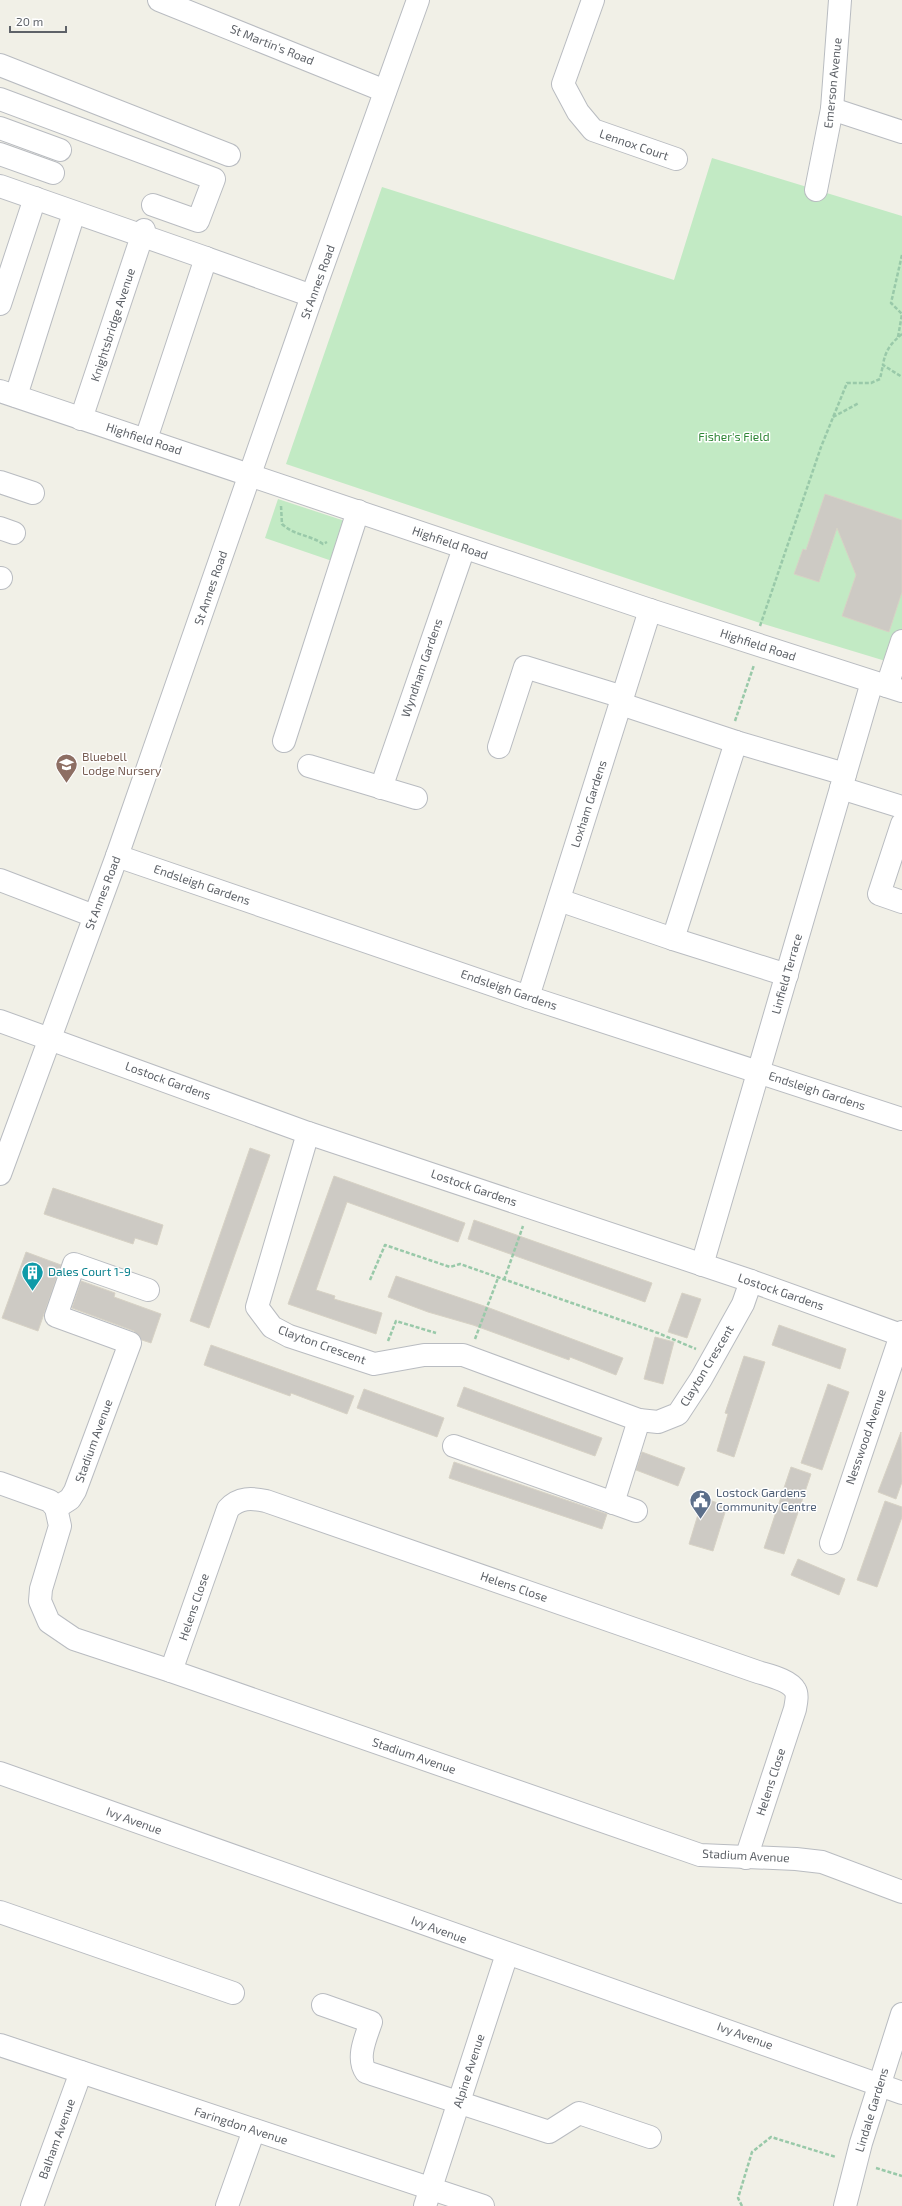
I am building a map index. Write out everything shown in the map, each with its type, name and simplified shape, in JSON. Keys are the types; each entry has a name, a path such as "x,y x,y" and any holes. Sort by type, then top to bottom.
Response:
{"street":[{"name":"St Martin's Road","path":"159,0 386,91"},
{"name":"St Annes Road","path":"0,1171 117,856 251,475 312,296 418,0"},
{"name":"Lennox Court","path":"593,0 563,84 578,112 592,130 676,159"},
{"name":"Emerson Avenue","path":"816,190 832,109 840,0"},
{"path":"0,65 229,155"},
{"path":"0,99 214,179 198,222 153,205"},
{"path":"85,131 95,103"},
{"path":"832,109 902,132"},
{"path":"0,128 60,150"},
{"path":"181,167 190,140"},
{"path":"0,154 53,173"},
{"path":"0,186 74,213 143,233 206,258 312,296"},
{"path":"0,304 34,198"},
{"path":"8,394 74,213"},
{"name":"Knightsbridge Avenue","path":"81,419 143,233"},
{"path":"146,439 206,258"},
{"name":"Highfield Road","path":"8,394 146,439 464,548 887,687"},
{"path":"0,482 33,493"},
{"path":"284,741 358,511"},
{"name":"Wyndham Gardens","path":"381,788 464,548"},
{"name":"Loxham Gardens","path":"528,997 650,610"},
{"name":"Linfield Terrace","path":"702,1265 843,781 887,687 902,641"},
{"path":"499,747 525,667 622,700 843,781 902,807"},
{"path":"673,939 733,741"},
{"path":"309,766 416,798"},
{"path":"902,824 879,894 902,902"},
{"name":"Endsleigh Gardens","path":"117,856 528,997 902,1120"},
{"path":"0,880 94,916"},
{"path":"559,900 673,939 787,975"},
{"name":"Lostock Gardens","path":"0,1021 308,1133 751,1281 901,1334"},
{"name":"Clayton Crescent","path":"308,1133 257,1307 272,1327 289,1336 374,1364 424,1355 468,1357 639,1420 658,1422 678,1414 709,1365 743,1304 751,1281"},
{"name":"Stadium Avenue","path":"148,1290 74,1264 56,1316 130,1343 75,1491 70,1499 56,1508 60,1526 40,1595 42,1609 49,1622 61,1632 88,1646 171,1671 700,1855 796,1859 822,1862 902,1892"},
{"name":"Nesswood Avenue","path":"831,1543 901,1334"},
{"path":"613,1503 639,1420"},
{"path":"454,1446 636,1511"},
{"path":"0,1483 50,1501 56,1508"},
{"name":"Helens Close","path":"171,1671 228,1508 242,1500 257,1499 266,1501 755,1670 786,1683 795,1689 797,1696 795,1709 746,1858"},
{"name":"Ivy Avenue","path":"0,1774 902,2092"},
{"path":"0,1912 233,1993"},
{"name":"Alpine Avenue","path":"428,2197 507,1954"},
{"path":"323,2005 371,2022 362,2050 362,2066 366,2072 549,2132 579,2113 650,2137"},
{"name":"Lindale Gardens","path":"845,2206 856,2162 879,2084 902,2014"},
{"name":"Faringdon Avenue","path":"0,2045 254,2130 428,2197 483,2206"},
{"name":"Balham Avenue","path":"32,2206 81,2072"},
{"path":"227,2206 254,2130"}],"path":[{"path":"898,338 902,314 892,303 902,255"},
{"path":"733,741 757,645 833,418 847,383 871,383 880,379 884,354 902,334"},
{"path":"883,365 902,377"},
{"path":"833,418 859,403"},
{"path":"279,484 282,524 291,532 311,536 323,544 331,541"},
{"path":"504,1280 530,1207"},
{"path":"370,1280 385,1245 450,1267 460,1264 658,1333 696,1349 709,1365"},
{"path":"468,1357 498,1278"},
{"path":"742,2206 738,2198 752,2152 771,2137 902,2176"}],"green space":[{"name":"Fisher's Field","path":"712,158 902,216 902,666 757,622 286,464 382,187 674,280"},
{"path":"278,499 348,522 335,562 265,538"}],"building":[{"path":"825,494 902,520 902,592 889,632 842,616 856,575 837,528 819,582 794,574 803,549 806,550"},
{"path":"250,1148 270,1155 209,1328 190,1321"},
{"path":"334,1176 465,1223 458,1242 347,1202 316,1290 335,1296 334,1299 382,1313 376,1334 288,1304"},
{"path":"53,1188 163,1225 157,1245 135,1238 133,1244 44,1214"},
{"path":"474,1220 652,1283 645,1302 468,1239"},
{"name":"Dales Court 1-9","path":"26,1252 61,1265 38,1331 2,1318"},
{"path":"396,1276 484,1306 623,1358 616,1375 570,1357 569,1360 473,1325 428,1312 388,1297"},
{"path":"81,1281 115,1293 114,1297 161,1314 151,1343 142,1340 134,1331 72,1308"},
{"path":"682,1293 701,1299 687,1338 668,1332"},
{"path":"779,1325 846,1349 840,1369 772,1345"},
{"path":"655,1337 674,1342 663,1384 644,1379"},
{"path":"211,1345 354,1396 347,1414 291,1393 290,1396 204,1365"},
{"path":"744,1356 765,1362 734,1457 717,1451 728,1414 725,1413"},
{"path":"828,1384 849,1392 822,1470 801,1463"},
{"path":"464,1387 602,1438 595,1456 457,1406"},
{"path":"364,1389 444,1418 437,1437 357,1408"},
{"path":"901,1432 902,1482 896,1499 878,1492"},
{"path":"642,1452 685,1468 678,1486 636,1470"},
{"path":"454,1462 607,1514 602,1529 449,1478"},
{"path":"791,1467 811,1474 784,1554 764,1548"},
{"path":"703,1498 727,1506 713,1551 689,1544"},
{"path":"885,1501 902,1507 902,1517 877,1587 857,1580"},
{"path":"798,1559 845,1579 839,1595 791,1575"}],"place":[{"name":"Bluebell Lodge Nursery","path":"67,784"},
{"name":"Dales Court 1-9","path":"32,1292"},
{"name":"Lostock Gardens Community Centre","path":"700,1520"}]}
